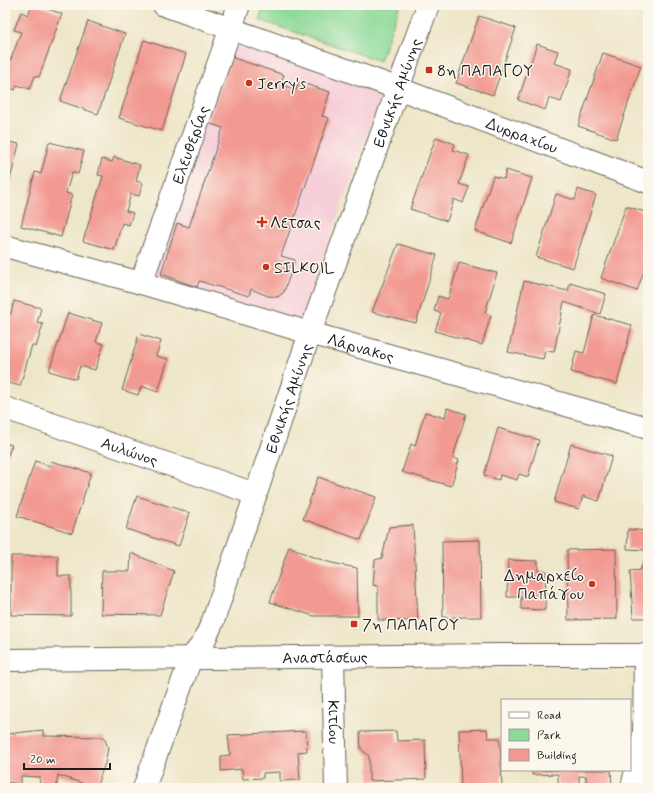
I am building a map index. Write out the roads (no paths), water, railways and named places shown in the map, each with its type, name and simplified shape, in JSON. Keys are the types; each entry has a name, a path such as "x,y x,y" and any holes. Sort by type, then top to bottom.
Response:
{"street":[{"path":"164,5 230,28"},
{"name":"Ελευθερίας","path":"141,283 239,5"},
{"name":"Εθνικής Αμύνης","path":"144,788 191,658 203,643 213,621 310,333 428,5"},
{"name":"Δυρραχίου","path":"230,28 397,88 648,182"},
{"name":"Λάρνακος","path":"5,246 141,283 310,333 648,428"},
{"name":"Αυλώνος","path":"5,408 255,494"},
{"path":"632,788 644,733 647,654"},
{"name":"Αναστάσεως","path":"5,660 647,654"},
{"name":"Κιτίου","path":"333,657 336,788"}],"place":[{"name":"8η ΠΑΠΑΓΟΥ","path":"429,70"},
{"name":"Jerry's","path":"249,83"},
{"name":"Λετσας","path":"262,222"},
{"name":"SILKOIL","path":"266,267"},
{"name":"Δημαρχείο Παπάγου","path":"592,584"},
{"name":"7η ΠΑΠΑΓΟΥ","path":"354,624"}]}
